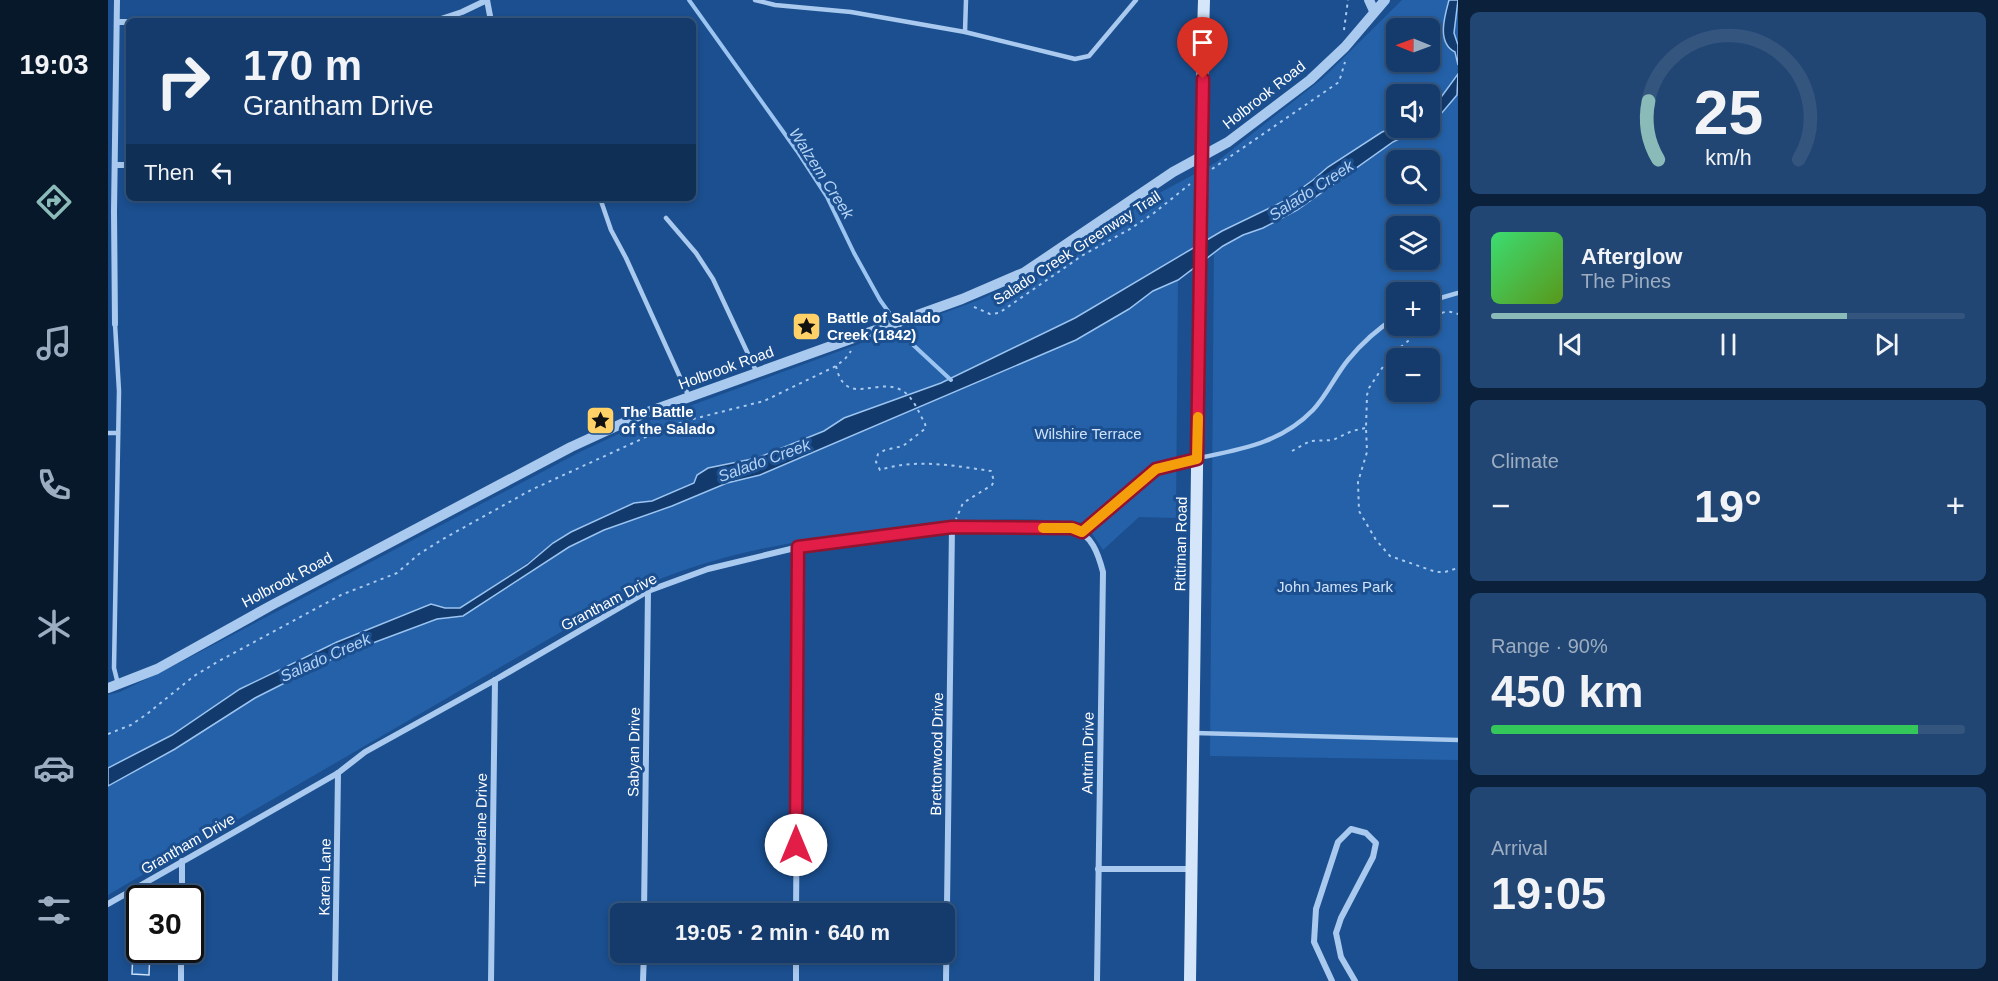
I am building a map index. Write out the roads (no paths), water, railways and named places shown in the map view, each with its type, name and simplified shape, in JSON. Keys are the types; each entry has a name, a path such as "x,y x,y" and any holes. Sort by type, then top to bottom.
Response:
{"main road":[{"name":"Rittiman Road","path":"1190,981 1204,0"}],"street":[{"path":"115,324 111,212 115,165 117,0"},
{"path":"444,18 487,0 490,18"},
{"path":"1369,0 1374,11"},
{"name":"Holbrook Road","path":"113,687 177,659 282,600 571,447 645,413 757,373 858,342 1025,272 1173,172 1228,142 1310,80 1345,47 1385,0"},
{"path":"117,22 126,22"},
{"path":"115,165 126,165"},
{"path":"1082,532 1156,469 1197,459"},
{"name":"Grantham Drive","path":"108,904 338,773 365,752 648,591 708,569 798,547 952,527 1072,528 1082,532"},
{"name":"Brettonwood Drive","path":"946,981 952,527"},
{"name":"Antrim Drive","path":"1082,532 1094,547 1102,572 1097,981"},
{"path":"796,903 798,547"},
{"name":"Sabyan Drive","path":"644,903 648,591"},
{"name":"Timberlane Drive","path":"491,981 495,680"},
{"name":"Karen Lane","path":"335,981 338,773"},
{"path":"1332,981 1314,942 1316,909 1338,842 1351,829 1366,833 1376,843 1373,857 1341,918 1336,933 1341,957 1355,981"},
{"path":"182,861 182,885"},
{"path":"1098,869 1191,869"},
{"path":"181,963 181,981"},
{"path":"643,981 644,963"},
{"path":"796,963 796,981"}],"lane":[{"path":"755,0 776,5 851,12 965,32 1075,59 1089,56 1136,0"},
{"path":"965,32 966,0"},
{"path":"601,201 611,230 689,397"},
{"path":"666,218 696,253 713,279 757,373"},
{"path":"1440,298 1458,293"},
{"path":"113,687 119,391 115,324"},
{"path":"1197,459 1259,445 1286,432 1314,409 1348,359 1386,325"},
{"path":"108,347 116,347"},
{"path":"108,433 118,433"},
{"path":"1193,733 1458,740"}],"water":[{"path":"1449,0 1458,0 1454,33 1458,45 1458,65 1455,52 1449,48 1444,36 1443,28"},
{"path":"1458,74 1457,95 1440,115 1440,99"},
{"name":"Salado Creek","path":"1386,131 1386,138 1401,138 1297,210 1223,246 1178,280 1153,291 1129,309 1076,340 760,475 727,483 672,506 604,530 569,547 463,616 437,619 338,656 255,698 175,749 108,786 108,768 172,735 240,689 337,642 431,604 445,608 460,608 527,565 553,543 571,532 634,503 652,501 694,483 697,475 708,468 757,458 824,431 844,418 941,383 1075,318 1222,231 1284,201 1328,167"}],"waterway":[{"name":"Walzem Creek","path":"689,0 797,151 827,197 880,300 910,342 951,380"}],"place":[{"name":"Battle of Salado Creek (1842)","path":"806,327"},
{"name":"The Battle of the Salado","path":"600,421"}],"park label":[{"name":"Wilshire Terrace","path":"1088,434"},
{"name":"John James Park","path":"1335,587"}]}
